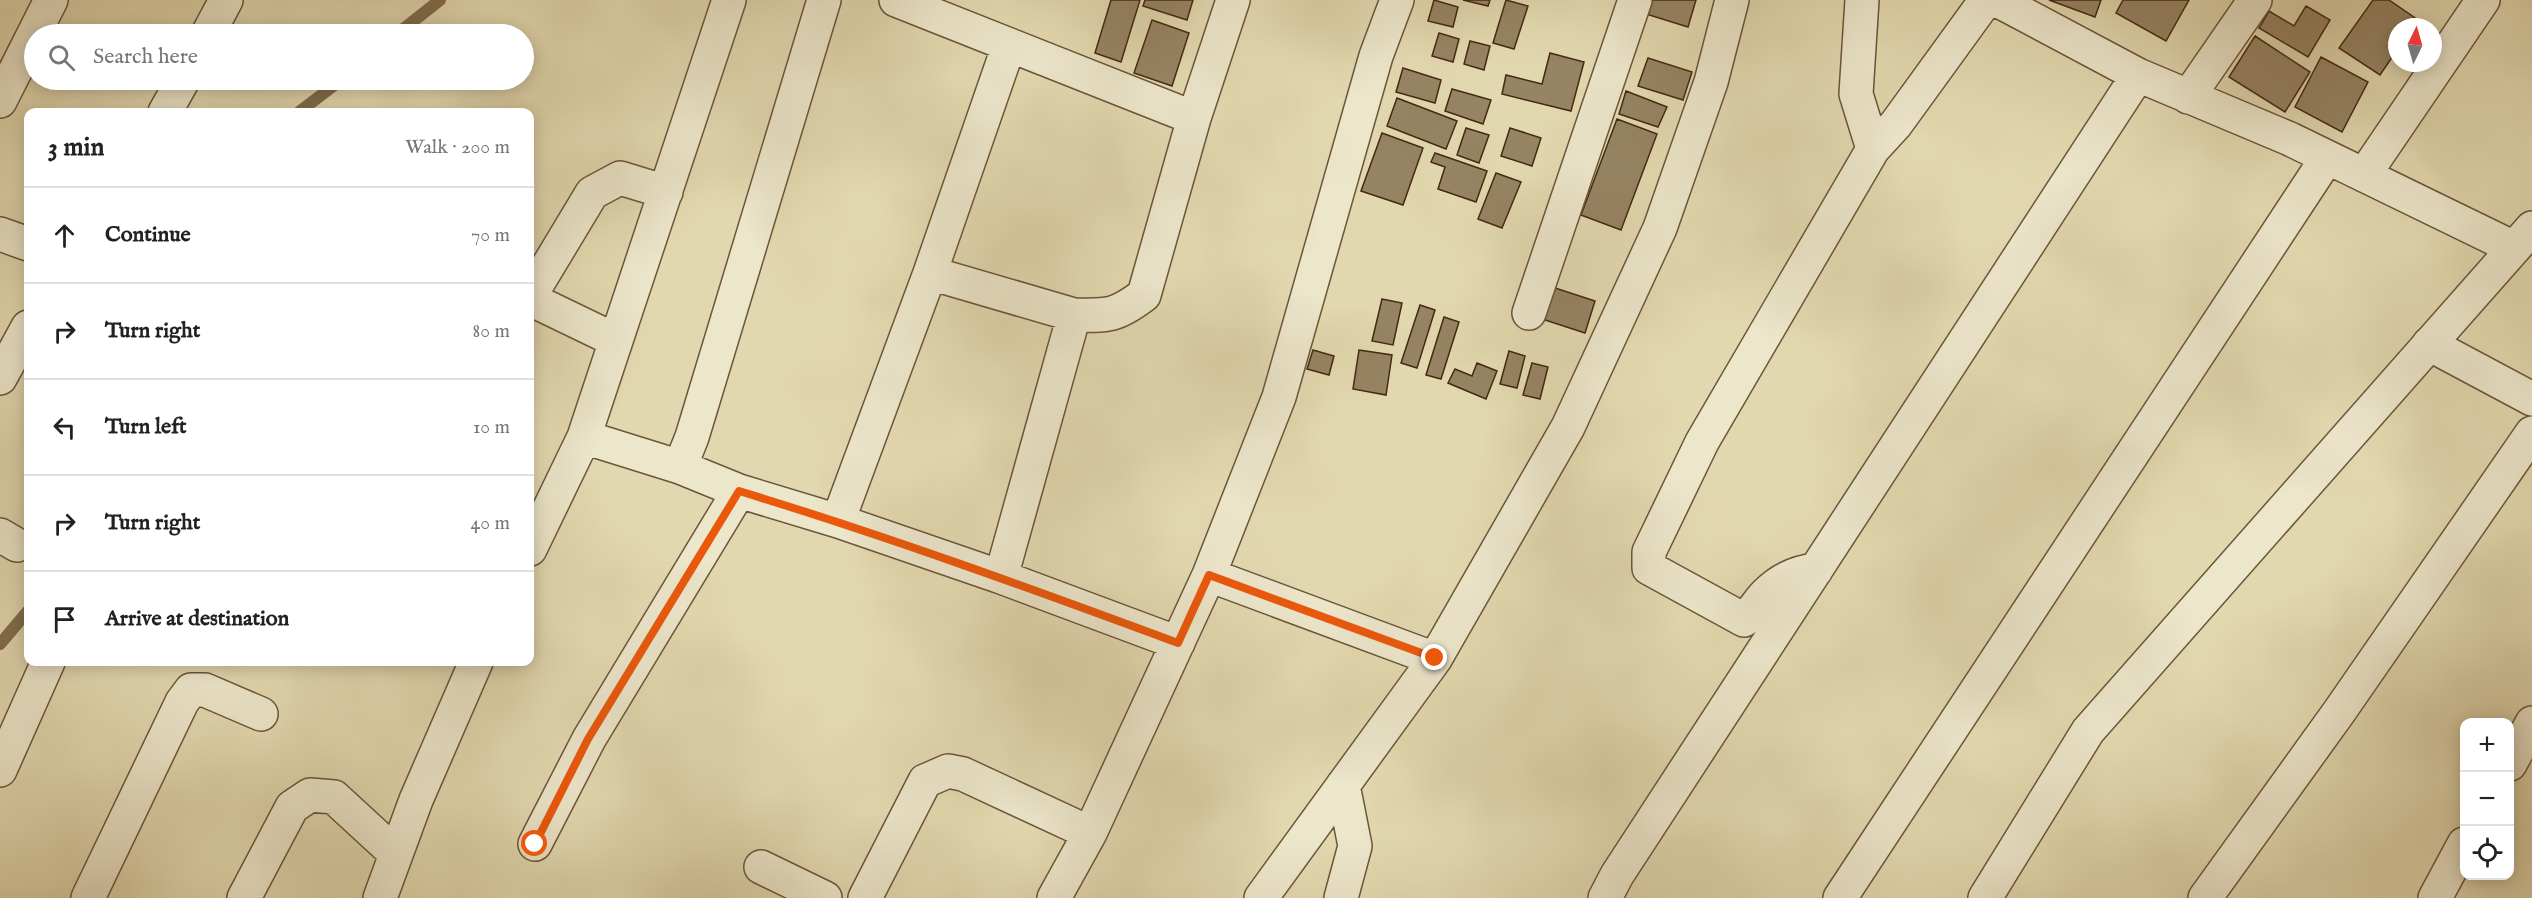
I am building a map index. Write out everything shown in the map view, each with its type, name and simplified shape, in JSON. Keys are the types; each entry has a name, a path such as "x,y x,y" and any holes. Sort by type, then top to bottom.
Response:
{"street":[{"path":"39,24 51,0"},
{"path":"213,24 226,0"},
{"path":"534,541 584,437 729,0"},
{"path":"680,467 692,437 824,0"},
{"path":"930,273 1074,315 1122,312 1144,295 1194,118 1233,0"},
{"path":"1054,898 1090,833 1209,575 1279,397 1376,56 1397,0"},
{"path":"1529,313 1635,0"},
{"path":"1261,898 1435,658 1568,427 1660,228 1711,82 1732,0"},
{"path":"1862,0 1856,94 1873,149"},
{"path":"1816,570 1798,572 1784,581 1766,594 1744,620 1649,568 1649,552 1702,442 1873,149 1896,124 1986,0"},
{"path":"1985,898 2088,731 2523,238 2364,175 2290,139 2138,75 1997,0"},
{"path":"2188,97 2255,0"},
{"path":"2364,175 2483,0"},
{"path":"912,3 1010,45 1194,118"},
{"path":"838,521 930,273 1010,45"},
{"path":"0,101 24,53"},
{"path":"1605,898 1617,875 2138,75"},
{"path":"167,108 177,90"},
{"path":"1840,898 2327,158"},
{"path":"534,290 592,193 620,178 666,192"},
{"path":"0,234 24,243"},
{"path":"534,299 615,340"},
{"path":"1001,577 1074,315"},
{"path":"0,378 24,334"},
{"path":"2429,344 2532,399"},
{"path":"2205,898 2340,712 2532,433"},
{"path":"584,437 680,467 739,491 838,521 1001,577 1178,643"},
{"path":"535,844 588,739 739,491"},
{"path":"1209,575 1435,658"},
{"path":"0,770 46,666"},
{"path":"380,898 416,800 474,666"},
{"path":"88,898 182,702 191,690 205,690 261,714"},
{"path":"2514,757 2532,723"},
{"path":"865,898 925,782 948,771 963,774 1090,833"},
{"path":"1341,898 1354,846 1343,785"},
{"path":"244,898 292,807 310,795 334,797 396,854"},
{"path":"2434,898 2460,851"},
{"path":"761,867 825,898"}],"building":[{"path":"1111,0 1140,0 1121,62 1095,53"},
{"path":"1145,0 1193,0 1187,20 1143,6"},
{"path":"1434,0 1458,7 1453,27 1428,21"},
{"path":"1463,0 1490,0 1488,6"},
{"path":"1506,0 1528,6 1514,49 1493,43"},
{"path":"1647,0 1696,0 1688,27 1643,13"},
{"path":"2049,0 2101,0 2095,17"},
{"path":"2123,0 2189,0 2166,41 2116,13"},
{"path":"2373,0 2389,0 2415,18 2388,18 2388,63 2380,75 2339,48"},
{"path":"2306,6 2330,20 2308,57 2259,28 2269,11 2294,26"},
{"path":"1152,20 1189,33 1172,86 1134,73"},
{"path":"1439,33 1459,39 1453,62 1432,56"},
{"path":"2255,36 2310,72 2285,112 2229,77"},
{"path":"1470,41 1490,46 1484,70 1464,64"},
{"path":"1550,53 1584,62 1571,111 1502,94 1506,75 1542,84"},
{"path":"2321,57 2368,82 2342,132 2295,107"},
{"path":"1648,58 1692,72 1683,100 1638,86"},
{"path":"1403,68 1441,80 1435,103 1396,92"},
{"path":"1452,89 1491,100 1483,124 1445,111"},
{"path":"1626,91 1667,107 1658,127 1619,114"},
{"path":"1397,98 1457,121 1446,149 1387,126"},
{"path":"1617,119 1657,134 1621,230 1581,215"},
{"path":"1466,128 1489,135 1479,163 1457,155"},
{"path":"1510,128 1541,138 1532,166 1501,156"},
{"path":"1382,133 1423,148 1403,205 1361,191"},
{"path":"1435,153 1487,171 1476,202 1438,189 1445,167 1431,162"},
{"path":"1496,173 1521,182 1502,228 1478,219"},
{"path":"1549,286 1595,301 1585,333 1539,318"},
{"path":"1382,299 1402,303 1393,345 1372,341"},
{"path":"1420,305 1435,310 1417,368 1401,363"},
{"path":"1444,317 1459,322 1441,379 1426,375"},
{"path":"1313,350 1334,356 1329,375 1307,369"},
{"path":"1359,350 1392,355 1386,395 1353,389"},
{"path":"1509,351 1525,356 1517,388 1500,384"},
{"path":"1477,363 1497,371 1486,399 1448,383 1455,369 1472,376"},
{"path":"1532,363 1548,367 1540,399 1523,395"}],"waterway":[{"path":"410,24 440,0"},
{"path":"304,108 328,90"},
{"path":"0,644 24,616"}],"route":[{"path":"535,844 588,739 739,491 838,521 1001,577 1178,643 1209,575 1435,658"}]}
